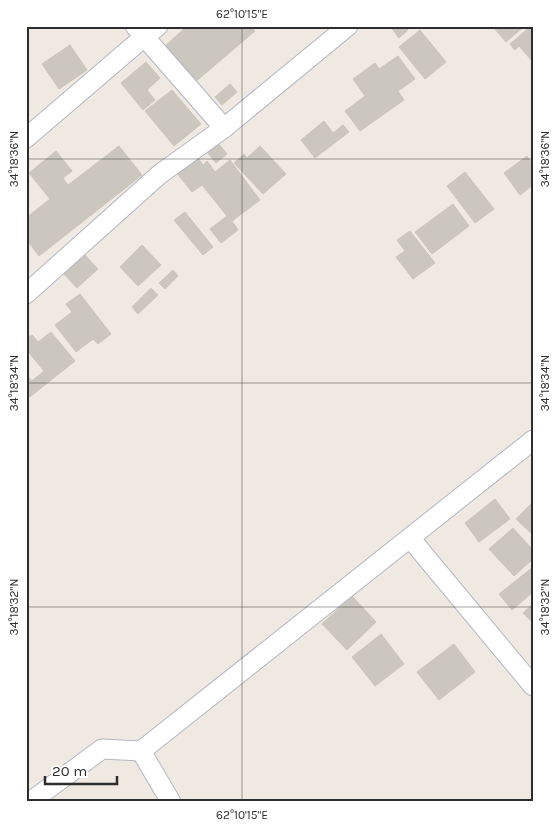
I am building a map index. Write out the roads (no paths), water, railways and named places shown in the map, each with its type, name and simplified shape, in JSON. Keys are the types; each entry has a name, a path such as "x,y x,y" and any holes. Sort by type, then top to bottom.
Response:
{"street":[{"path":"26,294 160,174 224,128 348,26"},
{"path":"26,138 146,30 224,128"},
{"path":"30,802 102,749 141,751 533,440"},
{"path":"410,538 533,686"},
{"path":"141,751 171,802"}]}
